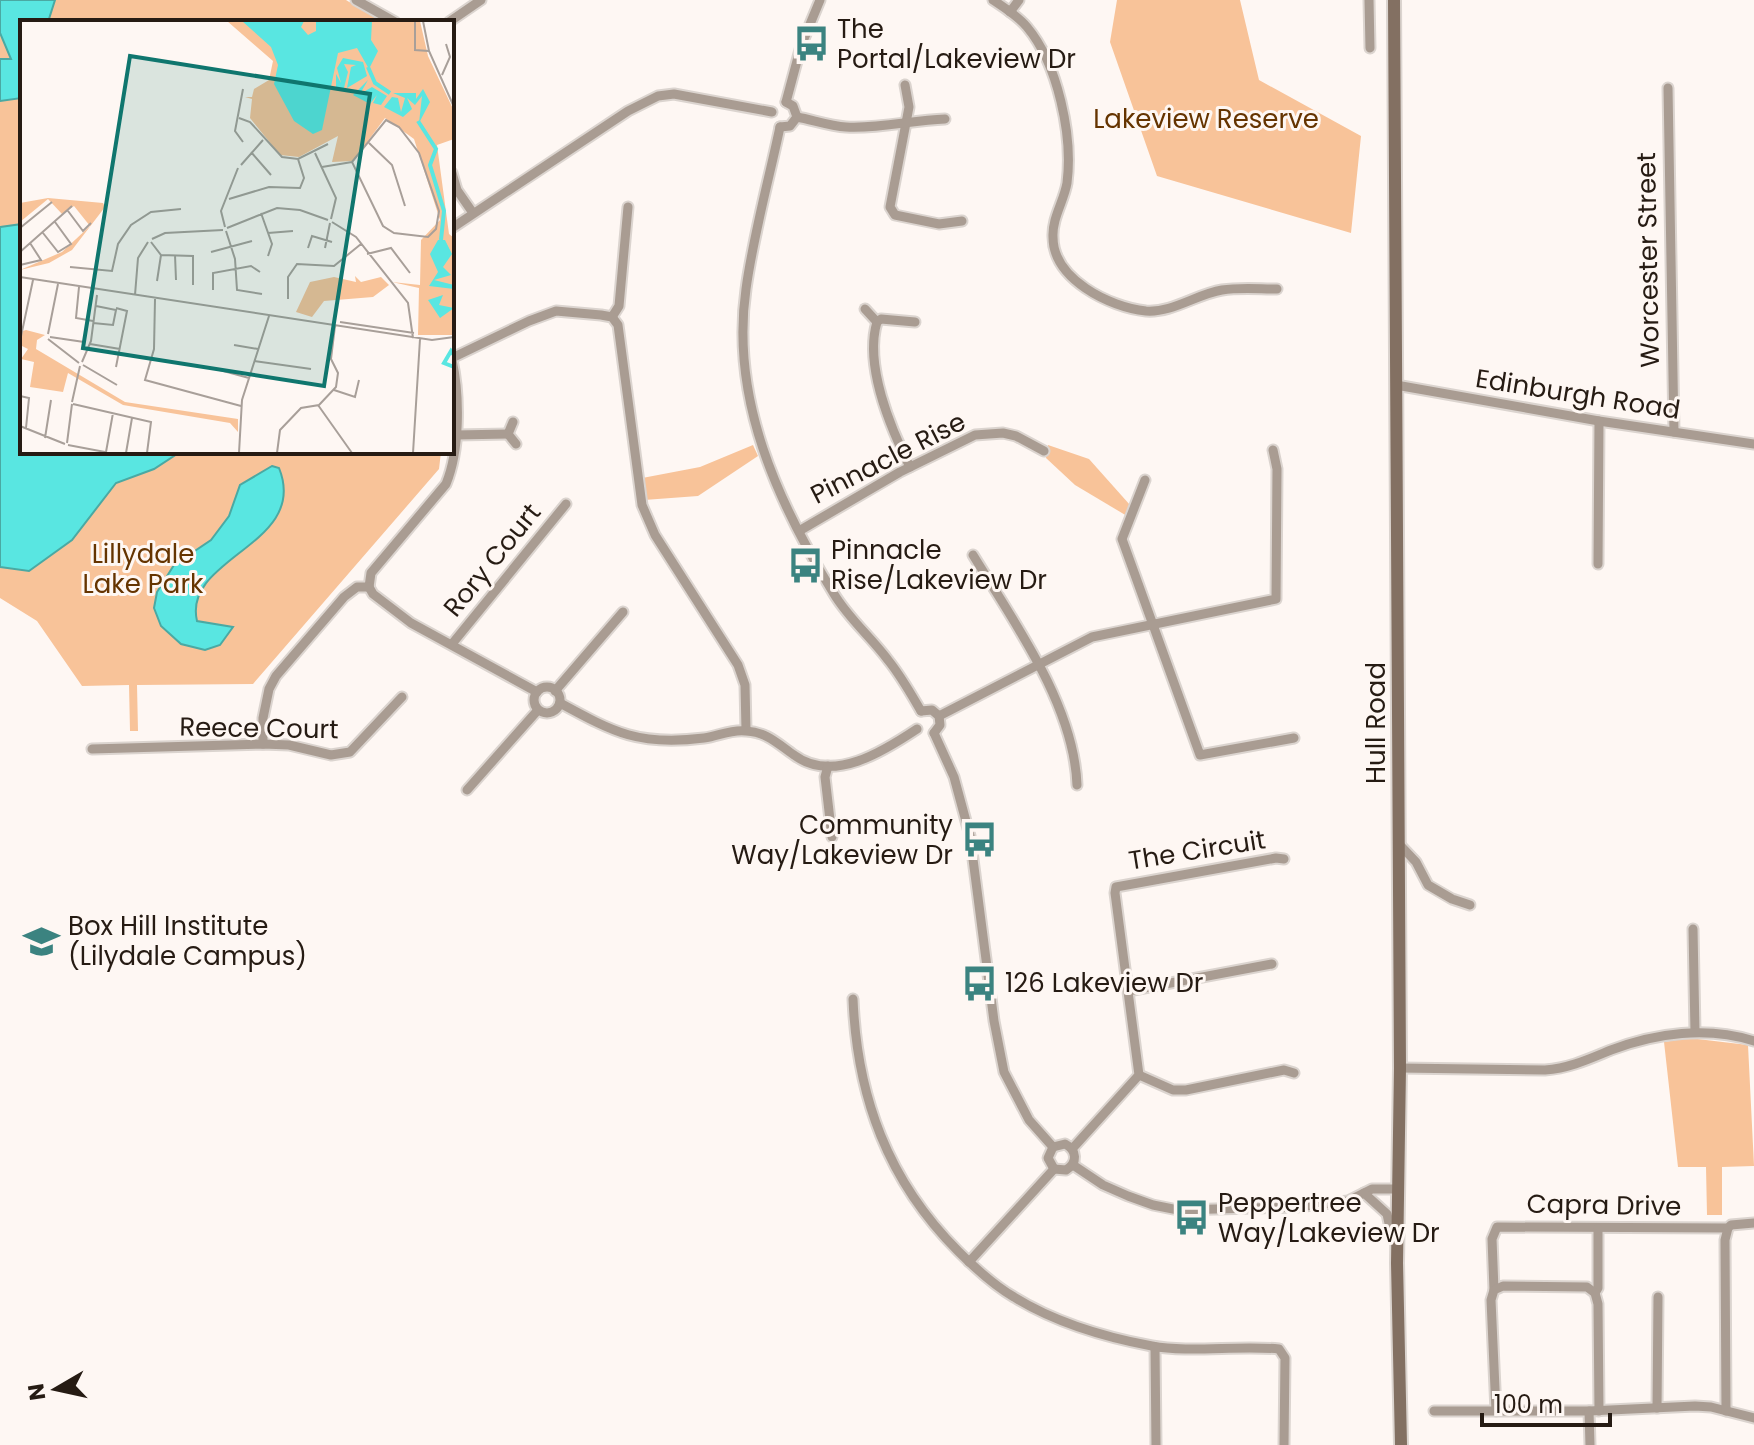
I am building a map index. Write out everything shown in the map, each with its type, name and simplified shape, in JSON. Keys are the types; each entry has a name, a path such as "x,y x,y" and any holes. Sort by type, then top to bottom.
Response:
{"main road":[{"name":"Hull Road","path":"1394,0 1400,1068 1397,1263 1401,1445"}],"street":[{"path":"356,0 391,20"},
{"path":"452,20 481,0"},
{"path":"786,102 801,46 820,0"},
{"path":"993,0 1026,26 1043,52 1062,106 1068,157 1067,185 1053,237 1056,254 1064,270 1104,297 1127,307 1148,311 1221,290 1277,289"},
{"path":"1010,12 1019,0"},
{"path":"1369,0 1370,48"},
{"path":"905,85 909,107 890,207 895,215 939,224 962,221"},
{"name":"Worcester Street","path":"1668,88 1674,432"},
{"path":"454,227 628,111 658,96 688,96 772,112"},
{"path":"786,102 793,106 797,117 790,126 780,127 773,121 772,112 778,104 786,102"},
{"path":"797,117 845,127 945,119"},
{"path":"780,127 746,288 745,343 751,403 759,440 776,486 834,594 888,660 921,711"},
{"path":"454,180 457,190 473,213"},
{"path":"612,317 619,306 628,207"},
{"path":"865,309 877,322 875,339 879,384 894,434 910,467"},
{"path":"454,358 556,311 612,317 618,325 621,342 642,505 655,535 738,665 745,685 746,730"},
{"path":"877,322 881,319 915,322"},
{"name":"Edinburgh Road","path":"1396,385 1599,421 1754,444"},
{"path":"454,397 454,452"},
{"path":"1598,564 1599,421"},
{"path":"508,434 513,422"},
{"name":"Pinnacle Rise","path":"799,531 958,442 990,432 1016,436 1044,451"},
{"path":"456,435 508,434"},
{"path":"508,434 516,444"},
{"path":"939,716 1092,637 1276,599 1277,469 1273,450"},
{"path":"454,454 446,484 371,573 369,587 398,614 537,692"},
{"path":"1145,480 1122,539 1200,755 1294,738"},
{"name":"Rory Court","path":"452,644 566,504"},
{"path":"973,555 1037,664 1064,717 1073,745 1077,785"},
{"path":"263,744 265,704 276,676 344,597 357,587 369,587"},
{"path":"555,691 623,612"},
{"path":"538,710 534,698 537,692 543,688 555,691"},
{"path":"555,691 560,703 610,731 638,738 703,738 746,730 766,735 806,762 828,766 845,765 885,750 917,729"},
{"name":"Reece Court","path":"92,749 263,744 289,745 331,755 350,752 402,697"},
{"path":"538,710 546,713 555,711 560,703"},
{"path":"467,790 538,710"},
{"path":"932,710 939,716 940,725 934,733 925,734 917,729 915,720 921,711 932,710"},
{"path":"934,733 954,777 970,836 994,1021 1004,1072 1029,1120 1053,1147"},
{"path":"828,766 825,777 832,837"},
{"path":"1399,844 1416,862 1428,885 1470,905"},
{"name":"The Circuit","path":"1139,1075 1116,887 1284,859"},
{"path":"1693,929 1695,1032"},
{"path":"1128,991 1272,964"},
{"path":"853,999 854,1030 863,1086 897,1173 924,1216 990,1281 1045,1314 1078,1327 1155,1347 1279,1349 1285,1358 1284,1445"},
{"path":"1400,1068 1564,1069 1634,1043 1695,1032 1754,1041"},
{"path":"1072,1149 1139,1075 1173,1090 1284,1070 1294,1073"},
{"path":"1061,1143 1072,1149 1075,1157 1073,1165 1062,1171 1054,1169 1048,1158 1053,1147 1061,1143"},
{"path":"1073,1165 1103,1185 1128,1196 1178,1210 1296,1207 1348,1201 1372,1189 1399,1189"},
{"path":"969,1262 1054,1169"},
{"path":"1364,1193 1390,1220 1397,1263"},
{"name":"Capra Drive","path":"1494,1290 1492,1239 1497,1227 1728,1228 1754,1223"},
{"path":"1726,1411 1725,1240 1728,1228"},
{"path":"1595,1293 1598,1288 1598,1229"},
{"path":"1496,1411 1491,1300 1494,1290 1503,1286 1587,1287 1595,1293 1598,1304 1590,1445"},
{"path":"1657,1408 1658,1297"},
{"path":"1155,1347 1156,1445"},
{"path":"1434,1411 1711,1407 1754,1418"}],"green space":[{"name":"Lillydale Lake Park","path":"0,0 346,0 379,20 20,20 20,454 441,454 439,469 253,684 137,685 138,731 130,731 129,685 82,686 37,621 0,598"},
{"name":"Lakeview Reserve","path":"1117,0 1240,0 1259,80 1361,136 1351,233 1157,176 1110,42"},
{"path":"753,445 758,456 698,496 644,500 637,479 700,467"},
{"path":"1048,445 1089,459 1130,505 1127,516 1075,485 1046,458"},
{"path":"1689,1038 1748,1045 1754,1166 1722,1167 1722,1215 1707,1215 1706,1167 1678,1167 1664,1042"}],"water":[{"path":"0,0 55,0 49,20 20,20 20,98 0,101 0,59 11,59 0,33"},
{"path":"20,224 20,454 177,454 154,469 116,483 72,540 29,571 0,567 0,227"},
{"path":"272,466 279,468 284,494 277,515 263,533 208,581 197,599 197,621 233,627 220,645 205,650 181,644 161,626 154,608 157,592 174,565 211,540 229,516 240,485"}],"place":[{"name":"The Portal/Lakeview Dr","path":"811,44"},
{"name":"Pinnacle Rise/Lakeview Dr","path":"805,565"},
{"name":"Community Way/Lakeview Dr","path":"979,840"},
{"name":"Box Hill Institute (Lilydale Campus)","path":"42,941"},
{"name":"126 Lakeview Dr","path":"979,983"},
{"name":"Peppertree Way/Lakeview Dr","path":"1192,1218"}]}
